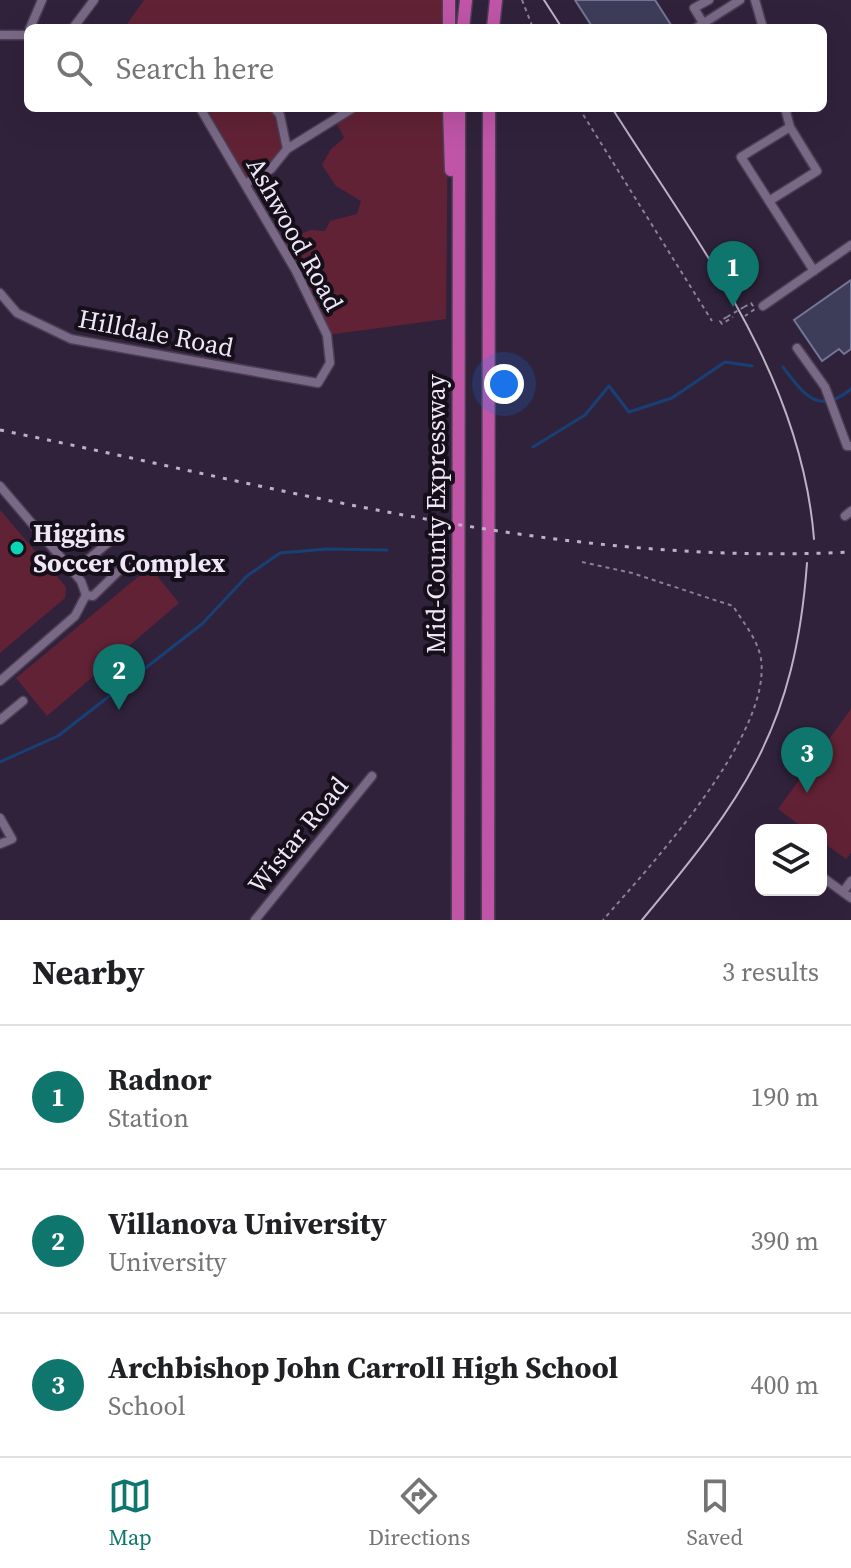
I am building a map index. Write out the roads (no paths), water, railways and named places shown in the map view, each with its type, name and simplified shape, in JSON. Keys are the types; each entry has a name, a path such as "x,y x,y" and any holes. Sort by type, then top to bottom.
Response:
{"highway":[{"path":"449,0 449,24"},
{"path":"463,24 466,0"},
{"path":"493,24 496,0"},
{"path":"449,112 452,188 458,229"},
{"name":"Mid-County Expressway","path":"458,920 459,112"},
{"name":"Mid-County Expressway","path":"488,920 489,112"}],"street":[{"path":"32,24 42,0"},
{"path":"76,24 94,0"},
{"path":"700,24 694,8 709,0"},
{"path":"755,0 762,24"},
{"path":"701,24 735,1"},
{"path":"0,35 24,35"},
{"name":"Ashwood Road","path":"202,112 327,335 330,363 318,383"},
{"path":"277,112 287,149"},
{"path":"245,184 271,169 287,149 347,112"},
{"path":"769,201 817,171 790,127 786,112"},
{"path":"790,127 741,157 814,271"},
{"path":"763,306 851,245"},
{"name":"Hilldale Road","path":"0,293 17,313 71,339 318,383"},
{"path":"797,348 829,397 847,446 851,446"},
{"path":"0,486 73,572 86,595"},
{"path":"73,572 109,542"},
{"path":"86,595 93,596 130,560"},
{"path":"0,681 75,616 86,595"},
{"path":"0,720 23,701"},
{"name":"Wistar Road","path":"255,920 372,776"},
{"path":"0,818 12,839 0,844"},
{"path":"827,880 847,895 851,881"}],"waterway":[{"path":"533,447 585,415 609,386 629,412 672,398 725,362 752,366"},
{"path":"783,367 813,399 830,401 851,389"},
{"path":"0,762 58,736 202,624 247,576 280,553 327,549 387,550"}],"tram line":[{"path":"544,0 559,24"},
{"path":"615,112 710,260 767,366 789,421 805,479 814,539"},
{"path":"642,920 709,836 758,758 790,671 801,621 807,563"}],"railway":[{"path":"0,430 317,498 528,535 634,547 742,553 851,552"}],"place":[{"name":"Radnor","path":"733,307"},
{"name":"Higgins Soccer Complex","path":"17,548"},
{"name":"Villanova University","path":"119,710"},
{"name":"Archbishop John Carroll High School","path":"807,793"}]}
